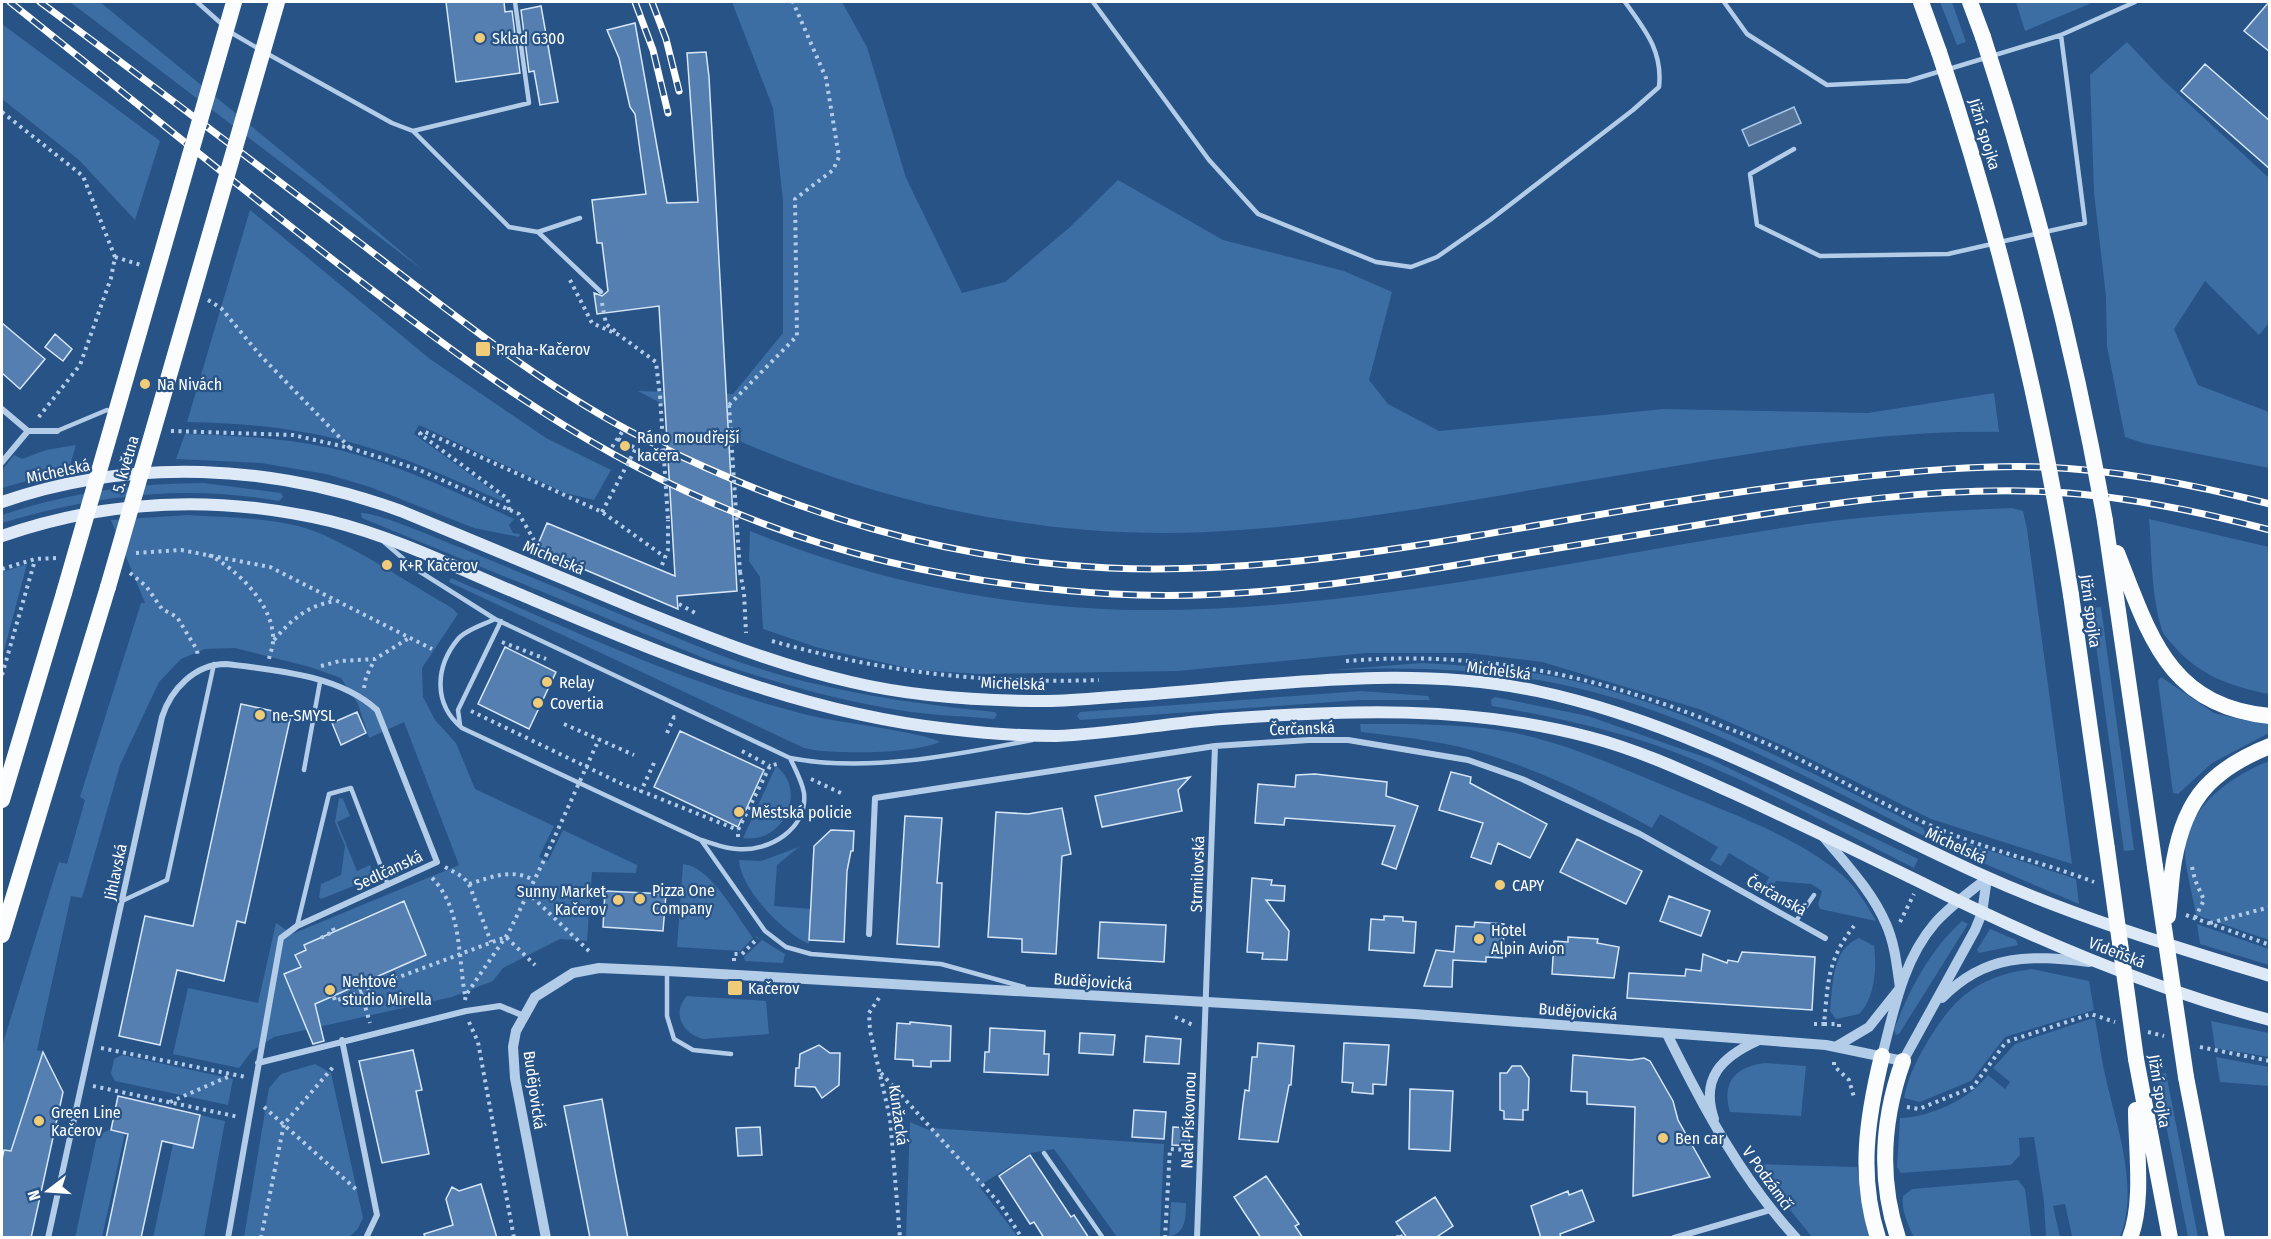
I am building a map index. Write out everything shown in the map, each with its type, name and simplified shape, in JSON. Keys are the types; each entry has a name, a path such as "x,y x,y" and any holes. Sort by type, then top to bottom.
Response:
{"highway":[{"name":"5. května","path":"2,800 234,2"},
{"name":"5. května","path":"2,935 108,587 277,2"},
{"name":"Jižní spojka","path":"1921,2 1988,204 2020,326 2044,437 2071,595 2136,1059 2170,1238"},
{"name":"Jižní spojka","path":"1970,2 2012,128 2054,277 2088,428 2118,603 2165,944 2186,1077 2217,1238"},
{"path":"2105,521 2136,601 2171,668 2188,686 2223,706 2270,716"},
{"path":"2165,944 2176,841 2182,824 2200,792 2227,767 2270,746"},
{"path":"1878,1238 1868,1200 1865,1174 1871,1101 1882,1056"},
{"path":"2130,1238 2136,1217 2137,1200 2136,1059"},
{"path":"1898,1238 1887,1202 1884,1160 1890,1104 1903,1061"}],"main road":[{"name":"Michelská","path":"2,502 64,485 144,473 213,472 292,481 359,496 401,511 682,627 777,662 854,683 946,697 1049,701 1313,681 1393,679 1471,682 1537,691 1652,724 1727,756 2022,892"},
{"path":"2,536 54,520 142,504 184,503 268,509 336,522 375,535 698,668 784,695 855,712 946,729 1056,736 1217,719 1332,712 1429,712 1529,723 1592,738 1665,763 1821,833 1959,901"},
{"name":"Vídeňská","path":"2022,892 2150,939 2270,976"},
{"name":"Vídeňská","path":"1959,901 2094,962 2214,1005 2270,1020"}],"street":[{"path":"2,409 28,431 57,430"},
{"path":"2,462 28,431"},
{"name":"Jihlavská","path":"48,1238 168,698 181,684 200,670 214,664 266,669 306,677 344,689"},
{"name":"Sedlčanská","path":"228,1238 281,939 297,926 437,862 377,710 363,697 344,689"},
{"name":"Čerčanská","path":"869,934 875,798 1215,746 1348,740 1468,760 1522,779 1640,834 1825,938"},
{"name":"Strmilovská","path":"1206,1004 1215,746"},
{"path":"1821,833 1861,882 1881,914 1895,955 1900,988 1869,1028 1837,1046"},
{"path":"1882,1056 1900,988 1925,936 1959,901 1988,878"},
{"path":"1903,1061 1936,1005 1982,912 1988,878"},
{"path":"1936,1005 1967,978 2008,959 2042,956 2094,962"},
{"name":"Budějovická","path":"546,1238 515,1078 513,1047 524,1016 535,997 573,973 599,968 1414,1014 1837,1046 1903,1061"},
{"name":"Nad Pískovnou","path":"1195,1237 1206,1004"},
{"path":"258,1063 342,1040 488,1008 500,1006 524,1016"},
{"name":"V Podzámčí","path":"1667,1034 1705,1111 1770,1210 1796,1238"},
{"path":"342,1040 377,1215 366,1238"},
{"name":"V Podzámčí","path":"1719,1133 1708,1090 1722,1063 1736,1051 1758,1040"},
{"path":"1674,1238 1770,1210"}],"lane":[{"path":"197,2 235,36 392,123 413,131 508,227 538,232 580,218"},
{"path":"413,131 529,103 515,2"},
{"path":"1093,2 1209,160 1258,214 1376,262 1412,267 1437,257 1490,220 1633,110 1659,87 1661,67 1649,35 1625,2"},
{"path":"1724,2 1747,34 1827,85 1908,81 2061,34 2135,2"},
{"path":"1794,149 1750,174 1757,225 1820,256 1948,254 2085,223 2061,34"},
{"path":"538,232 601,292"},
{"path":"57,430 107,410"},
{"path":"375,535 414,568 498,620 790,758 818,764 845,765 960,755 1056,736"},
{"path":"498,620 458,638 443,667 440,682 441,699 451,719 462,728 700,840 734,849 745,850 773,843 793,828 803,806 804,793 790,758"},
{"path":"462,728 458,719 458,710 498,620"},
{"path":"123,901 167,880 214,664"},
{"path":"304,770 320,682"},
{"path":"297,926 329,794 351,788 388,885"},
{"path":"700,840 765,931 786,947 811,954 941,964 1044,993"},
{"path":"1796,921 1814,895"},
{"path":"668,971 667,1016 674,1039 693,1050 731,1054"},
{"path":"1044,1154 1103,1238"}],"path":[{"path":"746,633 729,405 797,336 795,199 833,170 838,157 826,78 793,2"},
{"path":"2,112 83,176 115,257 111,278 80,366 28,431"},
{"path":"115,257 149,268"},
{"path":"567,275 592,322 619,335"},
{"path":"601,292 606,324 657,362 668,520 662,565"},
{"path":"201,295 220,308 259,354 350,448"},
{"path":"159,431 293,435 350,448 417,469 519,514 534,540"},
{"path":"509,510 508,499 420,434 423,431 602,512 665,556"},
{"path":"612,447 622,432"},
{"path":"618,439 664,463"},
{"path":"602,512 636,448"},
{"path":"129,553 180,550 270,567 432,649"},
{"path":"204,553 224,563 248,584 259,599 273,640"},
{"path":"2,675 35,559"},
{"path":"123,567 146,586 162,609 177,617 197,650 200,670"},
{"path":"266,669 273,640 300,613 312,606 336,601"},
{"path":"306,677 320,667 340,661 375,659 410,638"},
{"path":"495,650 500,642 552,661"},
{"path":"363,697 366,677 375,659"},
{"path":"466,709 641,791 738,830"},
{"path":"663,712 683,722"},
{"path":"667,733 674,717"},
{"path":"564,724 634,755"},
{"path":"546,856 599,739"},
{"path":"732,746 770,766 777,764 843,794"},
{"path":"641,791 654,763"},
{"path":"734,849 738,830 770,766"},
{"path":"437,862 463,877 469,884 491,942"},
{"path":"2189,879 2190,867 2193,867 2195,880 2204,900 2195,918"},
{"path":"423,869 441,887 455,923 465,997"},
{"path":"469,884 507,873 523,874 533,880"},
{"path":"527,892 589,951"},
{"path":"1894,924 1903,921 1915,892"},
{"path":"2209,923 2270,907"},
{"path":"320,935 334,931 332,926"},
{"path":"1824,1024 1832,963 1841,943 1854,926"},
{"path":"334,997 335,1001 360,989 506,937 535,965"},
{"path":"742,954 755,941"},
{"path":"360,989 370,1021"},
{"path":"868,999 890,1000"},
{"name":"Kunžacká","path":"879,1000 869,1012 874,1053 881,1072 890,1118 900,1238"},
{"path":"1901,1106 1919,1109 1973,1087 2006,1042 2091,1014 2123,1024"},
{"path":"1167,1017 1179,1018 1192,1024 1196,1031"},
{"path":"1815,1024 1839,1024"},
{"path":"2144,1030 2165,1037"},
{"path":"91,1046 255,1078"},
{"path":"2197,1046 2218,1053 2270,1061"},
{"path":"261,1238 284,1124 345,1054"},
{"path":"1834,1066 1849,1080 1854,1100 1862,1100"},
{"path":"881,1072 1000,1204 1022,1238"},
{"path":"169,1102 234,1074"},
{"path":"82,1084 248,1119"},
{"path":"263,1107 375,1207"},
{"path":"1165,1238 1170,1149 1192,1150"},
{"path":"1398,1238 1398,1233 1402,1238"}],"shaded area":[{"path":"70,2 100,2 424,271"},
{"path":"732,2 842,2 867,47 906,178 962,293 1005,282 1070,227 1118,180 1223,240 1344,271 1392,292 1369,380 1388,404 1439,431 1664,409 1868,413 1994,393 1999,432 1954,432 1866,438 1733,457 1373,516 1208,532 1133,532 1059,527 986,517 913,501 842,480 772,455 704,425 638,391 733,394 783,333 783,201 773,108"},
{"path":"1940,2 1952,2 1966,42 1957,45"},
{"path":"2016,2 2094,2 2025,31"},
{"path":"2,24 160,141 135,220 79,160 2,99"},
{"path":"2127,42 2162,79 2269,178 2269,323 2259,335 2205,281 2174,329 2198,385 2269,412 2269,468 2143,443 2125,437 2107,346 2106,296 2094,193 2090,75"},
{"path":"1794,107 1801,123 1749,146 1742,130"},
{"path":"250,210 430,359 546,438 611,470 594,500 565,493 419,425 414,434 503,498 502,501 406,460 350,442 281,429 187,422"},
{"path":"185,434 274,439 326,447 375,460 514,519 509,525 513,533 520,534 519,537 474,528 370,487 326,474 261,463 176,459"},
{"path":"76,445 69,469 2,488 2,470 14,455 22,459 46,450"},
{"path":"204,483 281,493 283,497 279,501 208,493 139,495 71,505 2,523 2,515 76,495 127,487"},
{"path":"2012,508 2023,511 2027,529 2072,864 1931,819 1784,746 1699,709 1542,662 1468,653 1366,653 1178,671 979,674 916,670 819,648 763,629 760,577 749,561 750,531 800,550 901,580 1006,600 1111,609 1164,610 1242,607 1319,601 1474,580 1704,540 1838,520"},
{"path":"361,513 412,528 742,663 849,691 885,698 995,712 997,715 994,719 885,708 833,697 756,676 706,659 362,518"},
{"path":"188,515 257,519 308,529 373,561 452,608 458,614 422,668 423,697 435,720 456,743 475,789 554,826 539,857 548,861 563,830 637,865 636,873 592,872 587,941 560,939 503,968 493,981 452,997 274,1037 252,1051 239,1068 173,1054 188,988 258,1003 276,923 292,934 459,865 404,722 369,738 358,704 341,678 310,667 235,648 205,649 181,659 159,682 120,765 82,898 71,896 37,1050 43,1052 11,1151 5,1150 2,1159 2,1046 59,862 67,864 85,800 80,797 141,603 145,603 111,520","holes":["404,901 425,956 375,976 376,980 299,1009 284,974 301,967 295,955 355,924 355,921"]},
{"path":"2149,519 2269,547 2269,694 2242,688 2205,672 2183,655 2164,634 2158,617 2154,589"},
{"path":"27,564 2,658 2,572"},
{"path":"451,578 633,656 727,691 821,718 903,732 940,742 911,749 873,752 834,752 804,748 449,582"},
{"path":"2101,607 2134,850 2124,851 2091,608"},
{"path":"1422,663 1540,674 1590,685 1640,700 1689,717 1784,759 1923,828 1928,838 1750,750 1705,730 1612,697 1564,685 1478,672 1391,668 1333,670"},
{"path":"2161,677 2214,713 2269,723 2269,733 2212,763 2178,794 2173,793 2158,681"},
{"path":"1361,691 1428,696 1430,700 1360,700 1080,720 1077,716 1080,712"},
{"path":"1495,697 1588,716 1710,759 1918,859 1914,868 1782,800 1681,755 1646,742 1589,726 1492,706 1491,700"},
{"path":"1360,724 1476,727 1515,733 1592,756 1733,814 1801,847 1841,874 1860,896 1876,921 1820,909 1818,904 1822,891 1811,884 1776,881 1768,893 1763,890 1769,877 1729,853 1721,866 1710,860 1718,847 1660,814 1652,828 1574,788 1513,763 1476,751 1443,744 1361,732"},
{"path":"2269,761 2269,940 2196,915 2186,865 2185,847 2189,829 2197,814 2209,800 2237,777"},
{"path":"776,766 786,777 790,789 790,802 786,814 779,825 769,833 757,838 743,838"},
{"path":"339,798 343,799 350,816 337,822 357,871 370,865 373,874 371,879 321,899 319,897 321,884 341,875 345,846 335,822"},
{"path":"1960,841 2076,879 2079,904 1948,848 1952,843"},
{"path":"799,847 777,865 774,906 811,909 809,944 787,930 755,896 741,871 739,860 761,861"},
{"path":"683,864 703,873 713,882 753,938 740,951 677,947"},
{"path":"1962,921 1968,924 1899,1034 1896,1035 1894,1030 1900,1015 1922,971 1940,945"},
{"path":"2197,924 2269,949 2269,965 2200,944"},
{"path":"1990,929 2016,940 2018,945 1979,953 1977,950"},
{"path":"1859,938 1874,946 1875,973 1872,991 1869,1000 1859,1014 1836,1019 1830,1011 1835,969 1843,951"},
{"path":"762,940 785,954 783,963 745,961 744,957"},
{"path":"2032,969 2089,981 2094,1010 2005,1037 1971,1081 1920,1102 1904,1098 1915,1064 1935,1029 1956,1003 1981,984 1996,977"},
{"path":"687,996 766,1001 769,1034 703,1039 696,1036 685,1028 680,1016 682,1003"},
{"path":"2095,1019 2123,1151 2128,1196 2126,1217 2120,1237 2066,1237 2072,1236 2065,1204 2053,1206 2060,1237 2046,1237 2044,1202 2034,1137 2019,1138 2020,1155 2011,1165 1901,1173 1897,1167 1900,1118 1936,1111 1948,1106 1970,1092 1988,1075 2005,1089 2010,1082 1993,1068 2015,1044"},
{"path":"2211,1021 2269,1033 2269,1057 2215,1048"},
{"path":"122,1055 233,1079 228,1105 115,1081 111,1074 114,1059"},
{"path":"2216,1057 2269,1067 2269,1086 2220,1082"},
{"path":"1766,1063 1806,1066 1801,1116 1730,1112 1728,1092 1733,1077 1746,1068"},
{"path":"315,1064 331,1073 363,1218 357,1230 349,1237 244,1237 269,1088 281,1074"},
{"path":"2166,1073 2198,1237 2188,1237 2156,1074"},
{"path":"200,1115 225,1121 204,1237 153,1238 173,1144 193,1148"},
{"path":"910,1122 931,1131 931,1128 1164,1144 1160,1237 1117,1237 1054,1149 1031,1153 979,1186 1018,1237 906,1237"},
{"path":"109,1130 125,1133 102,1237 75,1238 97,1136"},
{"path":"1753,1164 1857,1167 1871,1237 1812,1237"},
{"path":"2018,1180 2025,1189 2031,1237 1914,1237 1903,1207 1903,1196 1912,1189"},
{"path":"1171,1202 1186,1203 1186,1214 1182,1228 1169,1237"}],"building":[{"name":"Sklad G300","path":"446,2 504,2 505,12 512,11 520,73 456,82"},
{"path":"2270,2 2270,52 2244,31"},
{"path":"541,6 558,102 540,105 534,71 529,72 521,10"},
{"path":"635,23 667,203 698,202 687,53 706,52 709,77 737,591 677,596 678,609 536,549 547,523 675,576 659,306 597,314 594,293 602,296 608,291 602,243 597,243 592,200 646,194 635,114 630,107 619,58 607,30"},
{"path":"2205,64 2270,121 2270,169 2181,91"},
{"path":"2,323 45,359 20,389 2,373"},
{"path":"55,334 72,349 63,361 45,347"},
{"path":"505,647 556,672 529,729 478,704"},
{"path":"241,704 291,715 245,923 237,921 224,981 177,970 160,1045 119,1036 145,916 193,926"},
{"path":"357,712 366,733 341,745 332,723"},
{"path":"680,731 764,770 738,827 654,787"},
{"path":"1451,772 1471,777 1470,783 1547,824 1530,858 1498,843 1491,864 1471,857 1483,823 1439,810"},
{"path":"1315,774 1387,782 1386,796 1418,806 1396,869 1382,864 1395,826 1285,818 1284,825 1255,823 1258,784 1295,787 1296,775"},
{"path":"1190,777 1178,790 1182,811 1102,827 1095,796"},
{"path":"1062,808 1071,854 1062,856 1056,954 1022,952 1022,939 988,937 996,812 1028,814"},
{"path":"905,816 942,818 937,883 942,883 939,947 897,944"},
{"path":"831,830 854,831 853,851 851,851 847,871 844,942 809,940 814,846"},
{"path":"1577,839 1642,871 1626,904 1560,872"},
{"path":"1252,878 1272,880 1271,885 1285,886 1284,901 1266,900 1289,931 1287,960 1262,959 1263,953 1247,952"},
{"path":"605,891 666,894 663,931 603,927"},
{"path":"1669,896 1710,911 1701,936 1660,921"},
{"path":"404,901 426,955 315,1004 324,1041 313,1044 284,974 301,967 295,955 306,950 304,945"},
{"path":"1384,916 1403,917 1403,921 1416,922 1414,953 1369,950 1371,919 1384,920"},
{"path":"1100,922 1166,925 1164,962 1098,958"},
{"name":"Hotel Alpin Avion","path":"1475,922 1504,924 1503,958 1486,957 1486,962 1453,960 1452,987 1424,986 1436,950 1454,952 1456,926 1474,927"},
{"path":"1568,937 1598,939 1597,943 1619,947 1614,978 1552,974 1554,941 1568,942"},
{"path":"1742,952 1815,957 1812,1010 1627,998 1629,973 1685,976 1686,969 1701,971 1703,954 1727,963 1728,960 1738,962"},
{"path":"910,1022 951,1026 950,1061 931,1061 931,1067 913,1066 913,1060 895,1059 897,1023 910,1024"},
{"path":"990,1028 1045,1031 1044,1054 1049,1054 1048,1075 984,1072 985,1052 989,1052"},
{"path":"1080,1033 1115,1035 1113,1055 1079,1053"},
{"path":"1146,1036 1181,1039 1179,1064 1144,1062"},
{"path":"1258,1043 1294,1046 1291,1085 1289,1085 1278,1142 1239,1139 1245,1090 1249,1091 1252,1057 1257,1057"},
{"path":"1344,1043 1389,1045 1386,1085 1373,1084 1373,1094 1352,1092 1353,1083 1342,1082"},
{"path":"819,1045 830,1053 840,1053 839,1085 822,1098 815,1087 795,1086 800,1054"},
{"path":"413,1050 422,1090 416,1091 429,1154 382,1163 359,1061"},
{"name":"Green Line Kačerov","path":"43,1052 63,1092 31,1238 2,1238 2,1159 4,1150 11,1151"},
{"path":"1573,1055 1631,1060 1644,1058 1650,1061 1673,1101 1678,1120 1710,1177 1633,1196 1635,1107 1587,1104 1587,1092 1571,1091"},
{"path":"1512,1066 1521,1066 1529,1078 1528,1110 1523,1110 1523,1120 1504,1119 1504,1111 1500,1110 1500,1073 1507,1073"},
{"path":"1410,1089 1453,1091 1450,1151 1409,1149"},
{"path":"118,1096 200,1115 193,1148 162,1141 141,1238 106,1238 128,1134 111,1130"},
{"path":"602,1099 628,1238 590,1238 564,1106"},
{"path":"1134,1110 1166,1112 1164,1139 1132,1137"},
{"path":"760,1127 762,1155 738,1156 736,1128"},
{"path":"1173,1127 1190,1128 1189,1146 1172,1145"},
{"path":"1030,1155 1071,1217 1074,1215 1089,1238 1044,1238 1034,1222 1030,1224 999,1176"},
{"path":"1266,1176 1299,1224 1295,1226 1303,1238 1261,1238 1234,1197"},
{"path":"481,1184 497,1238 425,1238 424,1234 453,1225 446,1199 452,1187 459,1191"},
{"path":"1582,1190 1594,1221 1560,1234 1561,1238 1541,1238 1531,1206 1568,1191 1569,1195"},
{"path":"1435,1197 1453,1226 1435,1238 1407,1238 1396,1222"}],"railway":[{"path":"10,2 381,297 469,362 561,423 657,478 756,521 806,538 906,566 1009,584 1113,594 1205,595 1251,592 1343,583 1837,503 1966,492 2052,492 2107,497 2189,511 2270,530"},
{"path":"40,2 468,326 539,376 611,421 702,466 758,490 871,528 928,543 987,555 1109,568 1196,568 1283,563 1414,546 1752,490 1875,475 1995,467 2043,467 2100,471 2186,485 2270,504"},
{"path":"635,2 653,50 668,113"},
{"path":"652,2 666,39 679,91"}],"place":[{"name":"Sklad G300","path":"480,38"},
{"name":"Praha-Kačerov","path":"483,349"},
{"name":"Na Nivách","path":"145,384"},
{"name":"Ráno moudřejší kačera","path":"625,446"},
{"name":"K+R Kačerov","path":"387,565"},
{"name":"Relay","path":"547,682"},
{"name":"Covertia","path":"538,703"},
{"name":"ne-SMYSL","path":"260,715"},
{"name":"Městská policie","path":"739,812"},
{"name":"CAPY","path":"1500,885"},
{"name":"Pizza One Company","path":"640,899"},
{"name":"Sunny Market Kačerov","path":"618,900"},
{"name":"Hotel Alpin Avion","path":"1479,939"},
{"name":"Kačerov","path":"735,988"},
{"name":"Nehtové studio Mirella","path":"330,990"},
{"name":"Green Line Kačerov","path":"39,1121"},
{"name":"Ben car","path":"1663,1138"}]}
